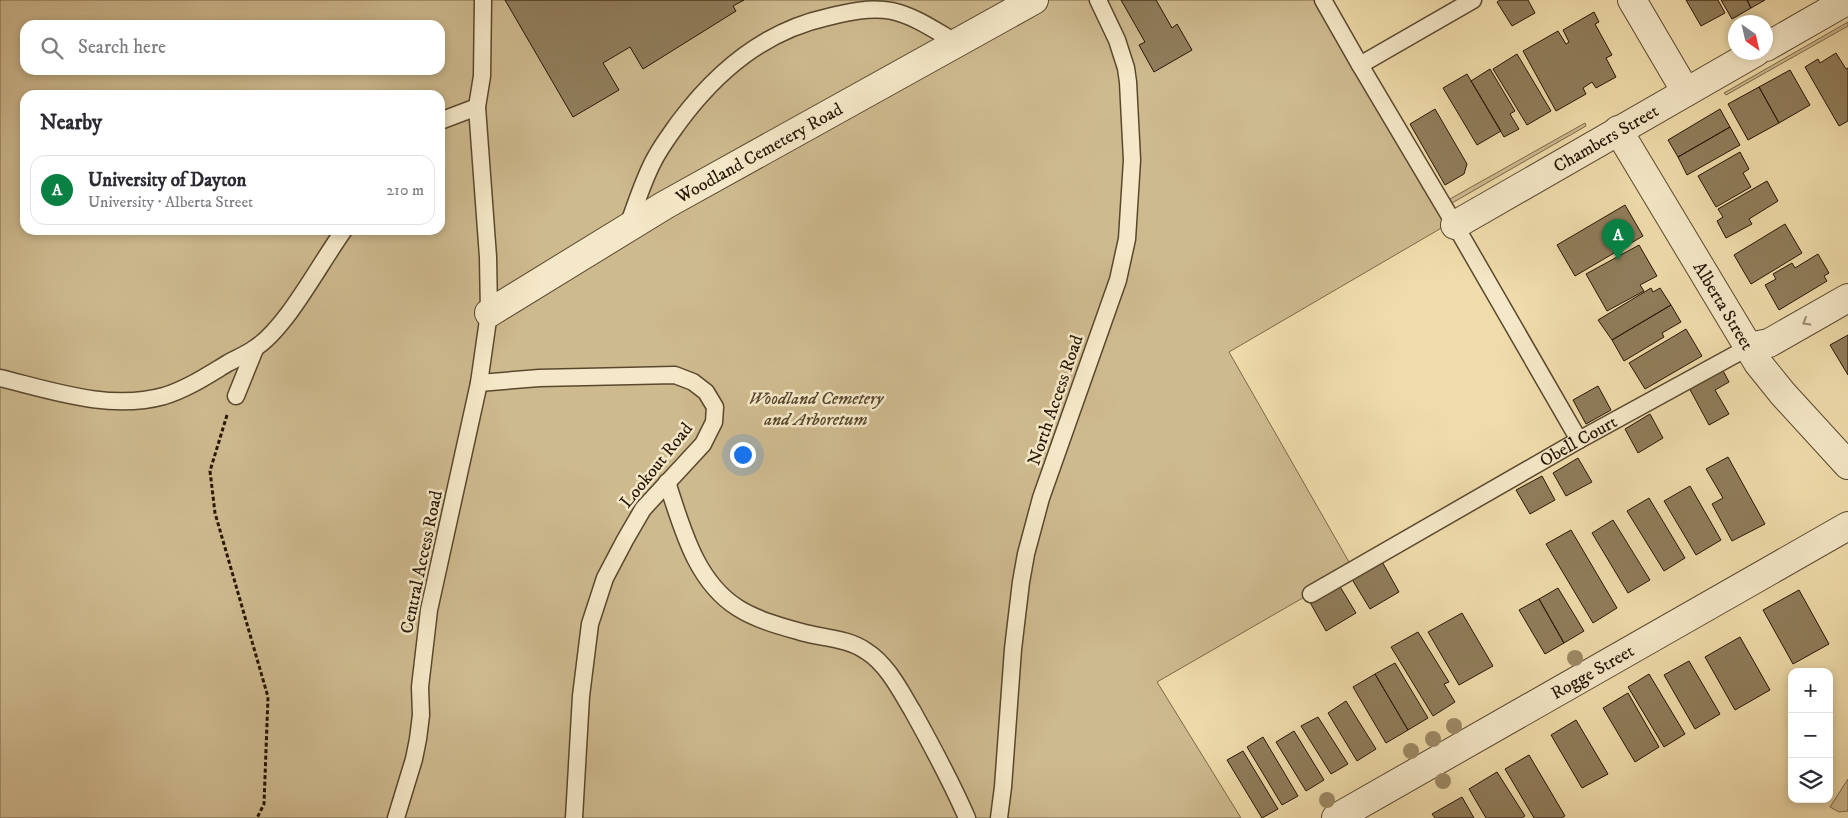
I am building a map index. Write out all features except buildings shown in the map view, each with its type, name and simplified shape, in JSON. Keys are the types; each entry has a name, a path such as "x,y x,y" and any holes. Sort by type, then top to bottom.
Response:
{"street":[{"name":"Woodland Cemetery Road","path":"489,313 627,228 1034,0"},
{"path":"1632,0 1686,92"},
{"path":"1773,43 1848,0"},
{"name":"Chambers Street","path":"1455,225 1742,60"},
{"name":"Alberta Street","path":"1618,130 1758,363 1783,394 1848,465"},
{"name":"Obell Court","path":"1748,347 1769,343 1848,298"},
{"name":"Rogge Street","path":"1336,818 1848,526"}],"lane":[{"name":"Central Access Road","path":"396,818 414,759 418,739 420,687 429,610 479,383 489,313 488,257 477,107 482,76 483,0"},
{"name":"North Access Road","path":"999,818 1013,649 1026,554 1042,498 1118,280 1128,239 1132,160 1128,82 1126,68 1117,40 1098,0"},
{"path":"1323,0 1578,440"},
{"path":"1360,65 1474,0"},
{"path":"627,228 652,164 685,114 717,77 739,58 768,38 787,29 819,19 875,9 905,16 957,43"},
{"path":"445,119 477,107"},
{"path":"0,378 80,397 117,402 165,396 255,349 265,340 290,312 341,235"},
{"name":"Obell Court","path":"1311,594 1578,440 1748,347"},
{"path":"236,396 255,349"},
{"name":"Lookout Road","path":"479,383 538,378 674,375 693,382 706,392 715,407 714,422 703,444 643,509 605,578 590,624 581,696 574,818"},
{"path":"668,482 692,553 710,582 726,600 746,613 766,622 851,643 865,649 881,664 900,691 939,757 967,818"}],"path":[{"path":"236,396 225,419 210,471 215,514 268,697 264,804 256,818"}],"green space":[{"name":"Woodland Cemetery and Arboretum","path":"0,0 1323,0 1450,223 1229,352 1353,569 1157,682 1241,818 0,818"},
{"path":"1848,22 1848,26 1726,95 1724,93"},
{"path":"1585,123 1586,126 1452,203 1450,199"},
{"path":"1848,779 1848,811 1839,812 1830,807"}],"place":[{"name":"University of Dayton","path":"1618,260"}]}
